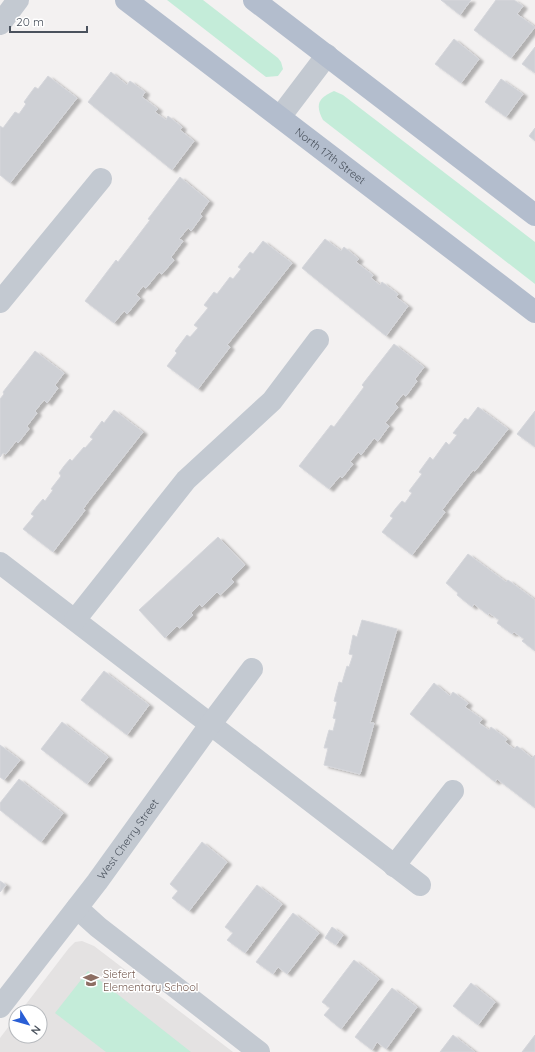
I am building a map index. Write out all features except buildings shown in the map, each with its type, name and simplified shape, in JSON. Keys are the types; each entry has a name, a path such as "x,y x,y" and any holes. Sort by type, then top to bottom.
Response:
{"main road":[{"name":"North 17th Street","path":"126,0 535,312"},
{"path":"254,0 535,215"}],"street":[{"path":"0,24 18,0"},
{"path":"280,117 327,55"},
{"path":"0,302 101,179"},
{"path":"75,620 186,480 272,401 318,340"},
{"path":"0,563 420,885"},
{"name":"West Cherry Street","path":"0,1006 98,882 210,725 252,669"},
{"path":"394,866 453,791"},
{"path":"76,908 98,928 259,1052"}],"shaded area":[{"name":"Siefert Elementary School","path":"82,941 94,946 233,1052 0,1052 0,1038 8,1028 8,1044 48,1044 48,1004 26,1004 75,942"}],"green space":[{"path":"167,0 203,0 278,58 283,69 278,76 266,77"},
{"path":"334,91 343,95 535,242 535,284 323,120 319,110 321,99"},
{"path":"88,971 191,1052 106,1052 55,1013"}],"place":[{"name":"Siefert Elementary School","path":"91,980"}]}
